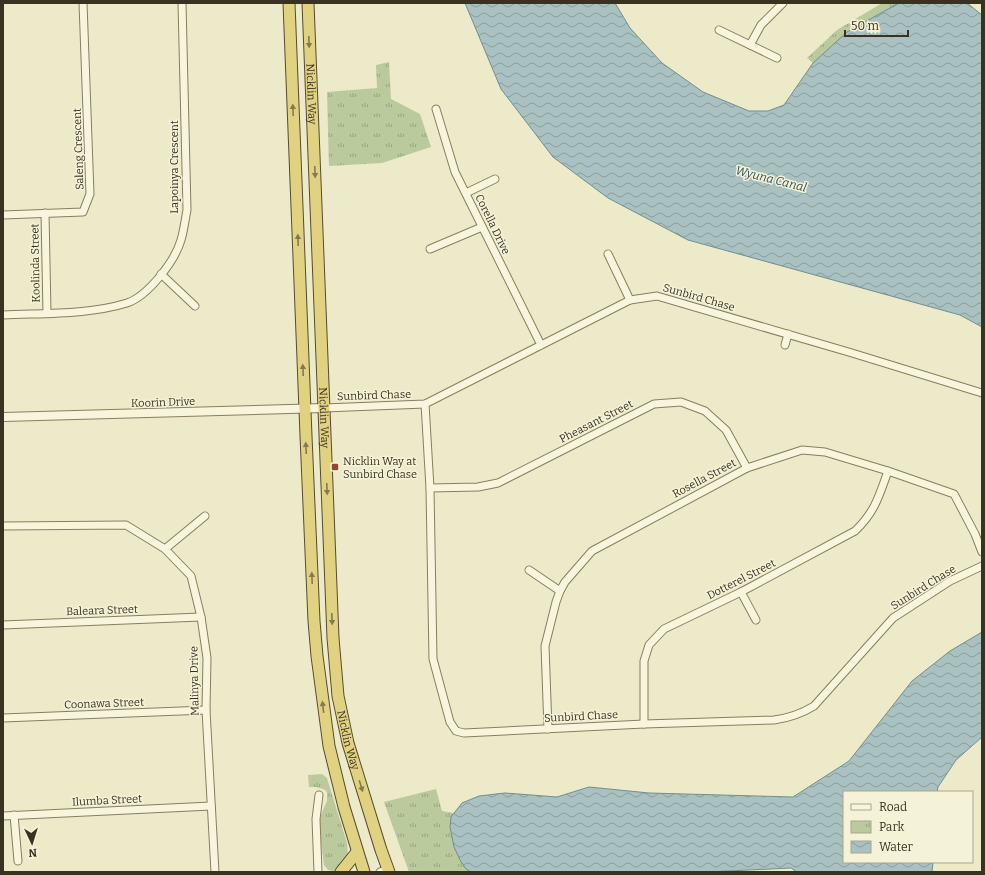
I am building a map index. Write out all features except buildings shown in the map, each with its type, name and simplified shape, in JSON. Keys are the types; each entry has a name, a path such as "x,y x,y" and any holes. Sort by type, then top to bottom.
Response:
{"highway":[{"name":"Nicklin Way","path":"289,3 314,620 320,688 329,746 344,807 364,872"},
{"name":"Nicklin Way","path":"308,3 333,638 338,696 348,743 386,871"},
{"path":"341,872 357,852"}],"street":[{"name":"Saleng Crescent","path":"3,215 83,212 90,194 83,3"},
{"name":"Lapoinya Crescent","path":"3,315 91,311 128,303 148,290 173,258 180,241 187,210 182,3"},
{"path":"750,45 761,25 783,3"},
{"path":"719,30 777,58"},
{"name":"Corella Drive","path":"436,109 455,172 541,345"},
{"path":"466,193 494,179"},
{"name":"Koolinda Street","path":"45,213 46,313"},
{"path":"430,249 482,227"},
{"path":"608,254 630,300"},
{"path":"161,274 195,306"},
{"name":"Sunbird Chase","path":"324,408 425,404 630,300 657,296 982,393"},
{"path":"784,345 788,334"},
{"name":"Pheasant Street","path":"430,488 478,487 498,483 654,404 681,402 705,411 726,430 747,468"},
{"name":"Sunbird Chase","path":"425,404 430,488 433,659 450,722 456,731 464,733 548,728 774,720 800,714 814,706 893,618 950,581 982,566"},
{"name":"Koorin Drive","path":"3,417 324,408"},
{"name":"Rosella Street","path":"548,728 545,646 556,602 565,582 592,551 747,468 802,450 825,452 888,471 954,494 975,534 982,552"},
{"name":"Dotterel Street","path":"644,724 644,661 649,645 664,629 741,592 855,531 873,510 888,471"},
{"path":"165,549 205,516"},
{"name":"Malinya Drive","path":"3,526 126,525 165,549 191,576 201,617 207,658 206,710 215,872"},
{"path":"530,570 560,591"},
{"path":"741,592 756,620"},
{"name":"Baleara Street","path":"3,625 201,617"},
{"name":"Coonawa Street","path":"3,718 206,710"},
{"path":"318,872 316,819 319,795"},
{"name":"Ilumba Street","path":"3,816 211,806"},
{"path":"14,815 18,861"}],"green space":[{"path":"882,3 899,3 847,32 813,63 807,58 837,30"},
{"path":"389,62 391,99 420,114 431,147 382,163 329,166 327,92 377,88 376,65"},
{"path":"322,774 327,778 347,843 348,856 339,870 333,871 328,870 324,865 319,829 319,819 327,801 327,792 321,788 309,787 308,775"},
{"path":"436,789 442,811 454,813 451,817 466,869 471,872 409,872 384,802"}],"water":[{"name":"Wyuna Canal","path":"465,3 615,3 630,28 662,63 703,92 749,111 768,111 784,105 813,63 847,32 899,3 967,3 982,15 982,327 960,315 688,240 608,198 553,157 501,89"},
{"path":"982,632 982,737 956,760 938,787 937,791 843,791 843,863 933,863 932,872 797,872 791,868 707,872 471,872 466,869 454,847 450,827 451,817 462,803 479,796 505,793 557,797 589,787 649,793 793,797 849,761 912,681 950,651"}],"place":[{"name":"Nicklin Way at Sunbird Chase","path":"335,467"}]}
